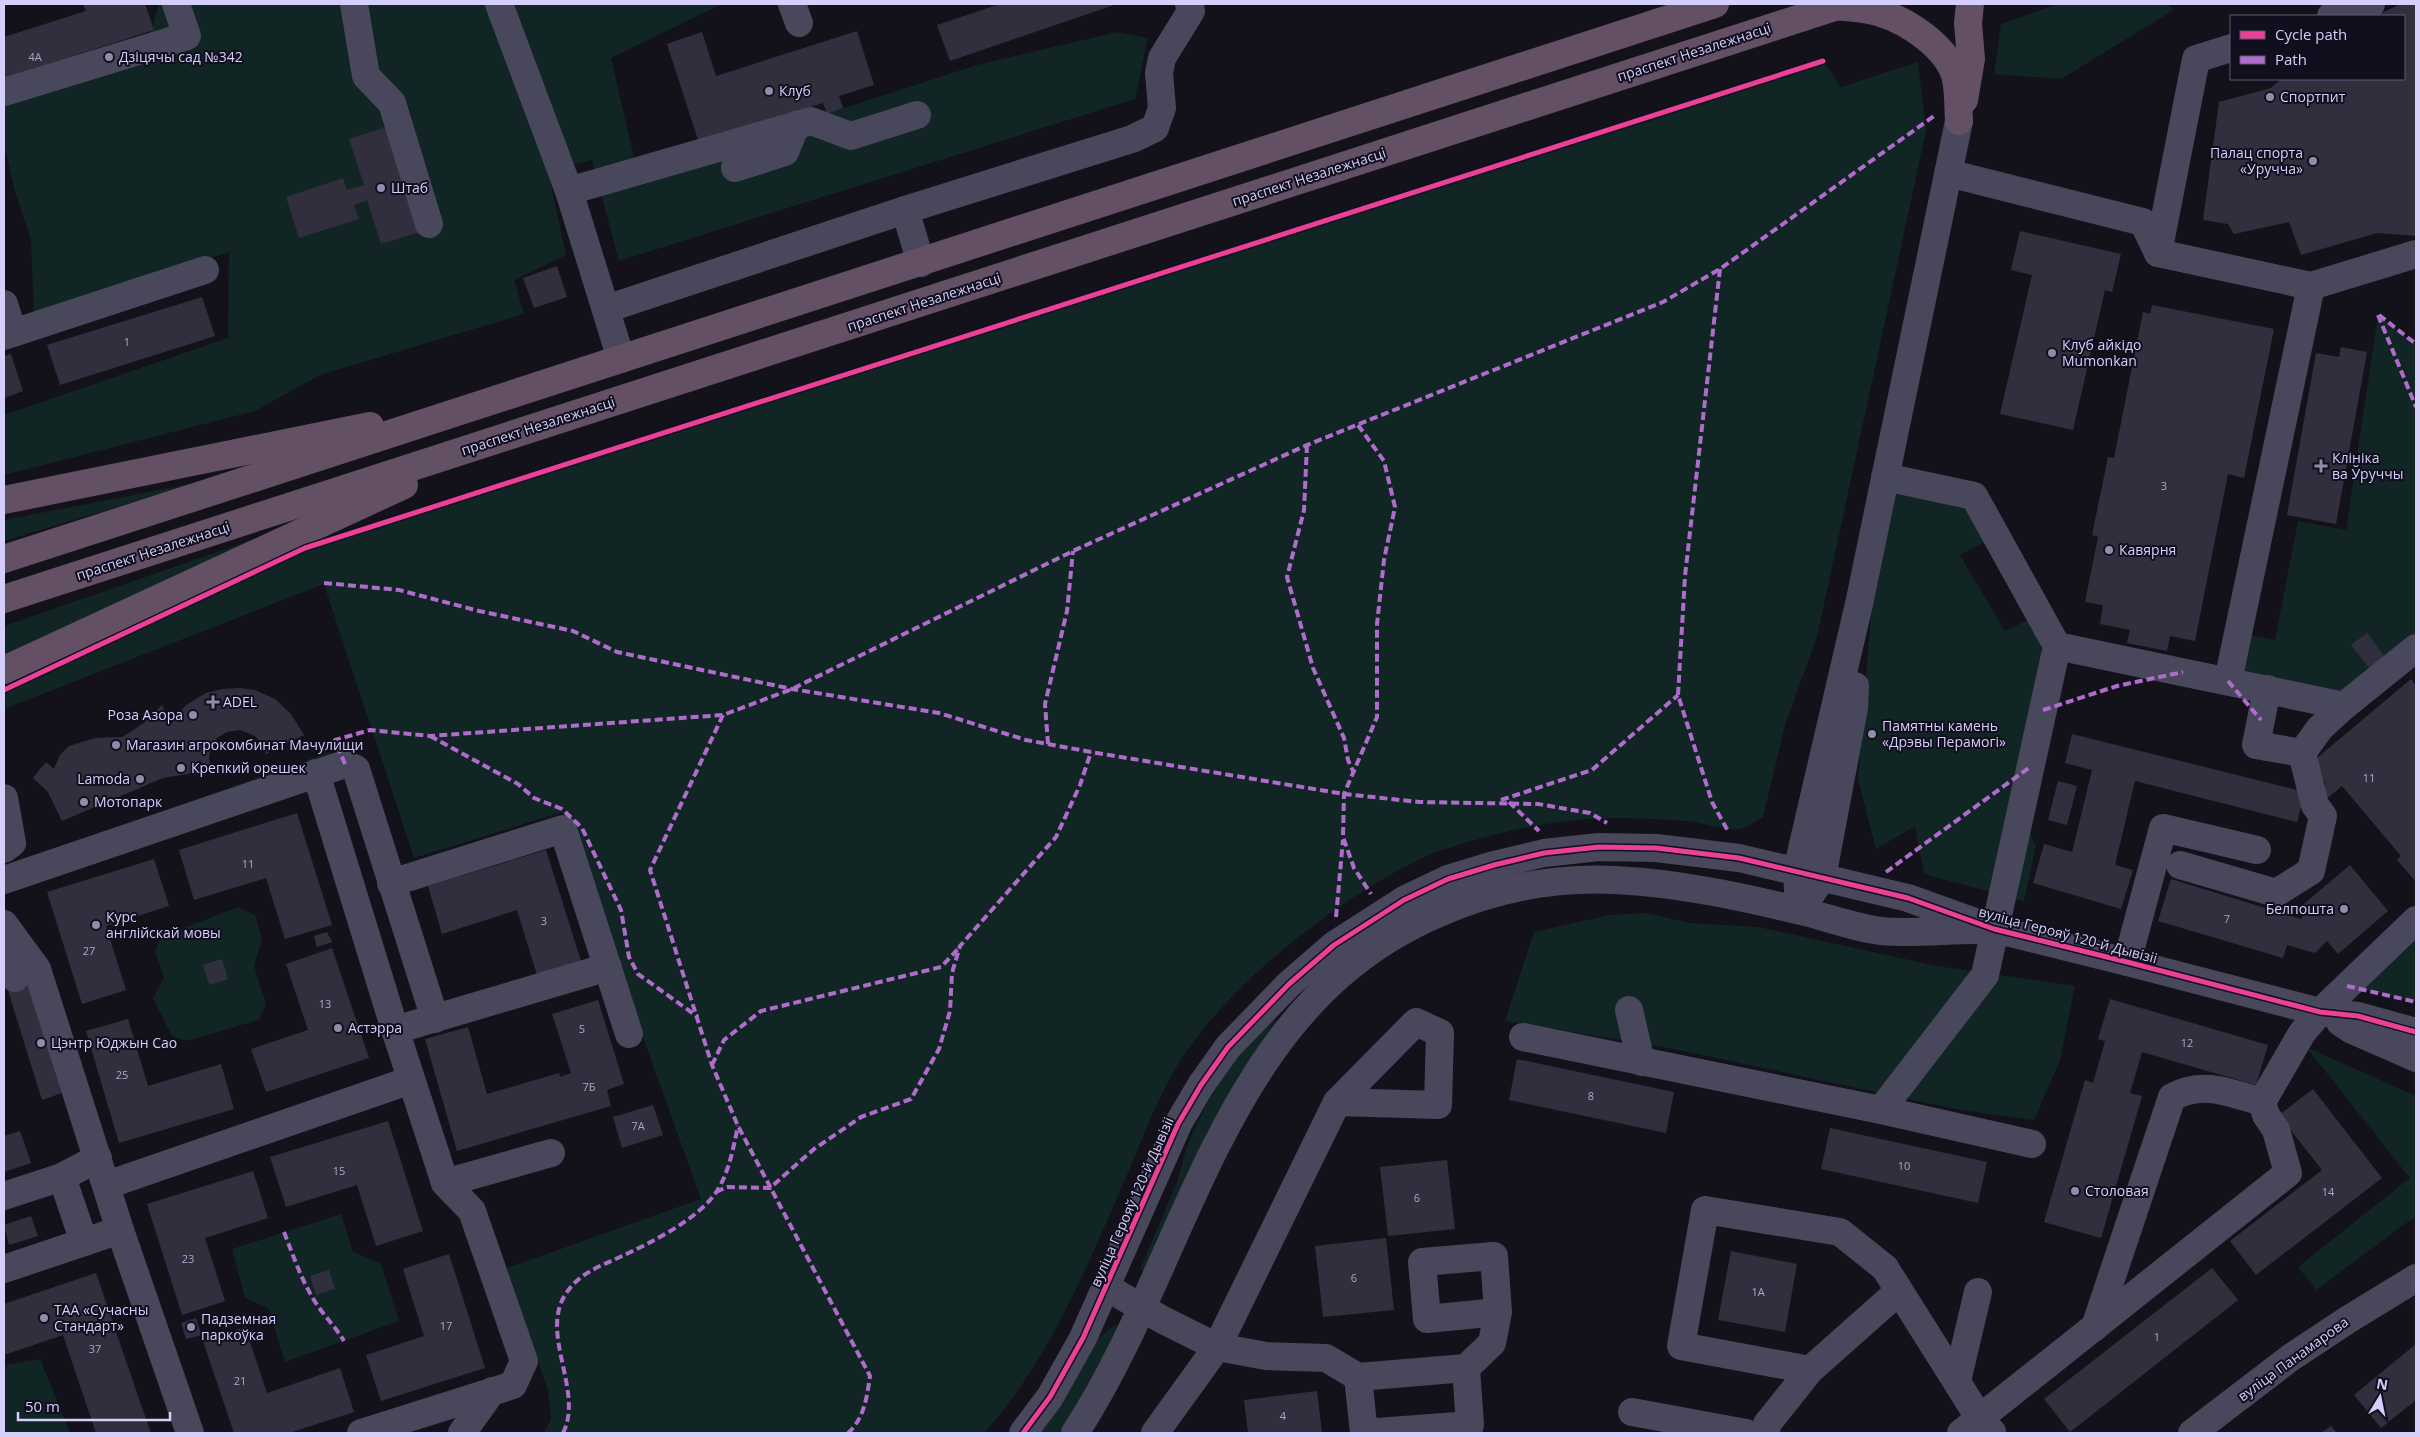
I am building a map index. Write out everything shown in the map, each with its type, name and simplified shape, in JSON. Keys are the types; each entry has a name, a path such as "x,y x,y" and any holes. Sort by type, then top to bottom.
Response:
{"highway":[{"path":"4,559 1715,4"},
{"path":"1959,121 1971,58 1968,23 1970,4"},
{"path":"1840,5 1881,13 1914,30 1932,44 1948,60 1955,76 1959,121"},
{"name":"праспект Незалежнасці","path":"4,599 1840,5"},
{"path":"4,500 486,402"},
{"path":"4,670 269,549 503,438"}],"street":[{"path":"4,92 187,36 176,4"},
{"path":"354,4 366,76 392,104 429,224"},
{"path":"499,4 569,191 621,359"},
{"path":"606,309 905,210 1132,139 1155,128 1162,108 1159,73 1162,58 1191,11 1189,4"},
{"path":"2334,15 2371,4"},
{"path":"2158,253 2196,59 2230,48"},
{"path":"569,191 811,121 851,136 917,116"},
{"path":"1800,911 1810,875 1859,604 1959,121"},
{"path":"735,168 785,152 796,125"},
{"path":"1948,173 2143,222 2158,253"},
{"path":"905,210 921,262"},
{"path":"2158,253 2311,286 2416,254"},
{"path":"4,304 8,335 205,270"},
{"path":"2228,681 2311,286"},
{"path":"1882,1110 1985,975 2057,646 1974,496 1885,477"},
{"path":"2057,646 2344,706"},
{"path":"2180,865 2276,894 2311,871 2323,816 2315,805 2302,753 2320,728 2344,706 2414,653"},
{"path":"2267,689 2256,745 2302,753"},
{"path":"4,880 345,764 356,769 435,1019"},
{"path":"316,773 395,1030 445,1183 472,1211 524,1361 513,1384 361,1433"},
{"path":"4,798 12,843 4,849"},
{"path":"2127,962 2163,828 2257,850"},
{"path":"391,883 562,829 629,1034"},
{"name":"вуліца Герояў 120-й Дывізіі","path":"1022,1433 1050,1397 1083,1338 1178,1124 1201,1085 1228,1047 1289,984 1334,945 1397,905 1448,879 1494,865 1544,853 1599,847 1656,848 1710,853 1908,898 1994,930 2127,962 2325,1014 2358,1016 2416,1032"},
{"name":"вуліца Герояў 120-й Дывізіі","path":"1075,1433 1097,1399 1142,1309 1211,1154 1258,1068 1293,1022 1325,988 1368,950 1412,924 1463,902 1532,883 1615,880 1705,891 1800,911 1880,931 1994,930"},
{"path":"1810,1370 1681,1346 1705,1210 1840,1232 1885,1268 1957,1381 1978,1428 2096,1327 2288,1173 2276,1130 2266,1114 2262,1102 2302,1033 2325,1014 2416,920"},
{"path":"4,924 37,969 120,1230 190,1433"},
{"path":"4,942 15,978"},
{"path":"395,1030 608,967"},
{"path":"1628,1010 1641,1062"},
{"name":"вуліца Герояў 120-й Дывізіі","path":"2325,1014 2352,1030 2416,1058"},
{"path":"1523,1037 1882,1110 2032,1144"},
{"path":"107,1185 411,1080"},
{"path":"2096,1327 2172,1097 2186,1090 2215,1088 2262,1102"},
{"path":"1156,1433 1217,1347 1337,1102"},
{"path":"445,1183 550,1153"},
{"path":"4,1196 62,1176 98,1158"},
{"path":"62,1176 84,1242"},
{"path":"4,1269 120,1230"},
{"name":"вуліца Панамарова","path":"2192,1433 2290,1358 2349,1319 2410,1284"},
{"path":"1106,1287 1142,1309 1217,1347 1266,1356 1326,1358 1358,1378 1466,1368 1492,1342 1498,1312"},
{"path":"1766,1433 1767,1424 1810,1370 1899,1291"},
{"path":"1957,1381 1978,1292"},
{"path":"1358,1378 1364,1433 1470,1425 1466,1368"},
{"path":"462,1433 492,1392"},
{"path":"1632,1412 1746,1433"}],"green space":[{"path":"159,4 722,4 611,58 638,175 977,65 1117,32 1148,38 1135,99 619,261 592,160 548,171 566,255 514,280 524,314 320,375 255,411 4,475 4,415 228,338 229,252 34,315 31,239 15,192 4,144 4,103 142,64"},
{"path":"2058,4 2168,4 2174,10 2061,79 1994,74 2001,24"},
{"path":"1823,61 1841,87 1918,62 1926,131 1817,637 1785,725 1763,817 1739,829 1670,820 1584,819 1545,824 1468,842 1431,854 1397,871 1324,918 1288,946 1222,1007 1196,1039 1174,1071 1155,1109 1098,1243 1065,1311 1028,1376 984,1433 544,1433 551,1419 548,1390 507,1268 701,1199 562,812 414,858 324,584 4,709 4,690 305,548"},
{"path":"2378,315 2416,344 2416,648 2344,706 2228,681 2238,633 2275,640 2298,521 2346,530"},
{"path":"200,482 4,541 4,520"},
{"path":"1894,487 1969,501 1988,540 1960,555 2005,631 2032,618 2044,659 2067,664 2029,830 2036,846 2024,901 1924,874 1915,826 1876,849 1858,779 1873,590"},
{"path":"266,535 4,658 4,626"},
{"path":"331,752 331,754 4,867"},
{"path":"238,907 255,915 262,940 254,966 266,1004 259,1020 186,1041 172,1036 153,998 164,978 155,951 161,937"},
{"path":"1647,913 1690,923 1758,927 1937,966 2075,986 2060,1060 2034,1120 1961,1110 1664,1047 1505,1021 1534,932 1609,915"},
{"path":"2416,920 2416,1002 2347,986"},
{"path":"1277,1021 1239,1075 1208,1130 1144,1274 1141,1267 1177,1182 1186,1149 1197,1123 1214,1091 1241,1052 1266,1023"},
{"path":"2306,1047 2416,1096 2416,1216 2316,1290 2298,1267 2410,1178"},
{"path":"341,1214 353,1252 381,1264 399,1321 285,1362 268,1308 245,1298 232,1249"},
{"path":"1115,1325 1121,1328 1073,1414 1060,1433 1039,1433 1072,1385 1097,1339"},
{"path":"40,1359 70,1433 4,1433 4,1365"}],"building":[{"path":"83,4 145,4 154,30 4,78 4,37 86,11"},
{"path":"1000,4 1117,4 950,61 937,25"},
{"name":"Палац спорта «Уручча»","path":"2400,4 2416,4 2416,236 2377,233 2301,255 2289,222 2234,234 2228,224 2203,220 2219,102 2271,88 2280,80 2405,80 2405,15 2378,15"},
{"name":"Клуб","path":"857,31 874,85 839,96 843,108 827,114 823,103 699,143 667,44 702,32 716,76"},
{"name":"Штаб","path":"386,127 420,232 381,244 367,200 354,205 359,219 299,238 286,197 343,178 347,190 364,185 349,139"},
{"name":"Клуб айкідо Mumonkan","path":"2020,231 2121,254 2112,292 2105,290 2073,430 2000,414 2032,275 2011,270"},
{"path":"557,266 567,297 534,308 523,278"},
{"path":"202,297 215,336 60,385 47,345"},
{"path":"2152,305 2274,329 2244,478 2228,474 2195,641 2170,636 2167,651 2127,643 2130,630 2100,624 2103,605 2085,602 2098,537 2092,535 2108,457 2114,458 2143,312 2150,314"},
{"path":"2341,347 2367,352 2336,524 2287,515 2316,353 2339,357"},
{"path":"11,354 23,391 4,398 4,356"},
{"path":"2367,633 2385,657 2370,669 2351,645"},
{"path":"2411,679 2416,686 2416,882 2397,860 2401,856 2342,786 2325,800 2318,791 2326,784 2311,763"},
{"path":"240,688 255,690 275,699 291,714 304,735 266,754 264,747 255,736 240,730 227,732 217,738 211,749 209,758 211,770 163,778 62,821 48,792 33,778 46,762 54,769 60,755 69,746 95,738 122,737 144,723 162,705 171,724 186,705 206,693 222,689"},
{"path":"2072,734 2305,792 2297,822 2135,781 2115,865 2133,870 2121,909 2033,883 2044,844 2072,852 2092,770 2065,763"},
{"path":"2058,781 2077,786 2067,825 2048,820"},
{"path":"297,813 332,925 285,939 266,878 194,900 179,850"},
{"path":"546,850 581,961 537,975 517,910 442,934 428,886"},
{"path":"154,859 169,906 106,926 126,990 82,1004 47,892"},
{"path":"2350,865 2388,911 2338,954 2327,941 2315,953 2287,945 2283,958 2158,921 2171,879 2301,919 2304,914 2299,908"},
{"path":"327,932 332,942 317,947 314,936"},
{"path":"332,948 369,1058 266,1092 251,1049 308,1030 286,964"},
{"path":"222,959 228,979 209,985 203,965"},
{"path":"25,975 62,1093 42,1100 5,981"},
{"path":"2110,999 2268,1045 2256,1085 2142,1052 2130,1093 2142,1096 2101,1238 2044,1222 2085,1080 2093,1083 2105,1041 2098,1039"},
{"path":"598,1000 624,1084 607,1090 611,1106 457,1151 425,1039 468,1027 487,1094 559,1073 560,1077 571,1073 552,1014"},
{"path":"128,1019 148,1086 221,1064 234,1109 119,1143 86,1031"},
{"path":"1517,1059 1674,1092 1666,1133 1509,1100"},
{"path":"2313,1089 2382,1178 2256,1275 2230,1241 2322,1170 2279,1115"},
{"path":"653,1105 663,1135 622,1148 613,1117"},
{"path":"388,1121 423,1231 376,1246 357,1185 286,1207 270,1157"},
{"path":"1830,1128 1987,1162 1978,1203 1821,1169"},
{"path":"20,1131 31,1163 4,1172 4,1136"},
{"path":"1447,1160 1455,1229 1388,1236 1380,1167"},
{"path":"253,1171 268,1218 205,1238 225,1301 182,1315 147,1204"},
{"path":"31,1216 38,1236 9,1245 4,1225"},
{"path":"1386,1238 1394,1310 1323,1317 1315,1246"},
{"path":"1731,1251 1797,1264 1785,1332 1718,1320"},
{"path":"449,1254 485,1368 381,1401 366,1355 424,1336 403,1269"},
{"path":"2212,1268 2238,1300 2070,1432 2044,1399"},
{"path":"329,1270 335,1289 316,1295 310,1276"},
{"path":"96,1273 151,1433 96,1433 63,1335 4,1355 4,1304"},
{"name":"Падземная паркоўка","path":"196,1318 202,1335 186,1339 181,1323"},
{"path":"245,1327 267,1393 340,1368 354,1412 289,1433 234,1433 203,1341"},
{"path":"2416,1344 2416,1400 2381,1428 2354,1395"},
{"path":"1317,1391 1322,1433 1248,1433 1244,1400"},
{"path":"2331,1426 2337,1433 2321,1433"}],"marked path":[{"path":"345,764 335,740 370,730 430,736 723,715 792,689 1073,551 1307,445 1663,302 1720,269 1934,116"},
{"path":"1720,269 1685,576 1678,695 1712,802 1729,833"},
{"path":"2378,315 2416,407"},
{"path":"2379,315 2416,344"},
{"path":"1358,425 1384,461 1395,507 1384,560 1377,624 1377,717 1344,794 1343,837 1354,868 1371,894"},
{"path":"1307,445 1304,510 1287,577 1313,668 1344,738 1348,760 1354,773"},
{"path":"1048,744 1045,704 1067,611 1073,551"},
{"path":"324,583 399,590 479,611 573,631 617,652 792,689 939,713 1026,740 1344,794 1419,802 1538,804 1590,813 1607,823"},
{"path":"2043,710 2117,686 2183,672"},
{"path":"2228,681 2261,720"},
{"path":"1501,800 1592,770 1678,695"},
{"path":"723,715 650,870 712,1065 738,1126 870,1376 866,1400 861,1414 848,1433"},
{"path":"430,736 518,784 534,798 562,809 582,828 621,910 629,957 638,974 698,1017"},
{"path":"716,1192 727,1187 770,1188 814,1149 861,1117 911,1099 939,1049 950,1011 952,973 960,946 1056,837 1080,785 1091,752"},
{"path":"1886,872 2030,767"},
{"path":"1509,802 1539,831"},
{"path":"1336,917 1343,840"},
{"path":"712,1065 724,1040 761,1011 941,967 958,949"},
{"path":"2347,986 2416,1002"},
{"path":"563,1433 568,1417 569,1400 557,1328 559,1311 565,1295 582,1276 673,1230 709,1202 725,1176 738,1126"},
{"path":"284,1232 309,1292 344,1341"}],"cycle path":[{"path":"4,690 305,548 1823,61"},
{"path":"1023,1433 1050,1397 1083,1338 1178,1124 1201,1085 1228,1047 1289,984 1334,945 1404,900 1448,879 1494,865 1544,853 1599,847 1656,848 1739,858 1908,898 1994,929 2320,1012 2358,1016 2416,1032"}],"place":[{"name":"Дзіцячы сад №342","path":"109,57"},
{"name":"Клуб","path":"769,91"},
{"name":"Спортпит","path":"2270,97"},
{"name":"Палац спорта «Уручча»","path":"2313,161"},
{"name":"Штаб","path":"381,188"},
{"name":"Клуб айкідо Mumonkan","path":"2052,353"},
{"name":"Клініка ва Ўруччы","path":"2321,466"},
{"name":"Кавярня","path":"2109,550"},
{"name":"ADEL","path":"213,702"},
{"name":"Роза Азора","path":"193,715"},
{"name":"Памятны камень «Дрэвы Перамогі»","path":"1872,734"},
{"name":"Магазин агрокомбинат Мачулищи","path":"116,745"},
{"name":"Крепкий орешек","path":"181,768"},
{"name":"Lamoda","path":"140,779"},
{"name":"Мотопарк","path":"84,802"},
{"name":"Белпошта","path":"2344,909"},
{"name":"Курс англійскай мовы","path":"96,925"},
{"name":"Астэрра","path":"338,1028"},
{"name":"Цэнтр Юджын Сао","path":"41,1043"},
{"name":"Столовая","path":"2075,1191"},
{"name":"ТАА «Сучасны Стандарт»","path":"44,1318"},
{"name":"Падземная паркоўка","path":"191,1327"}]}
